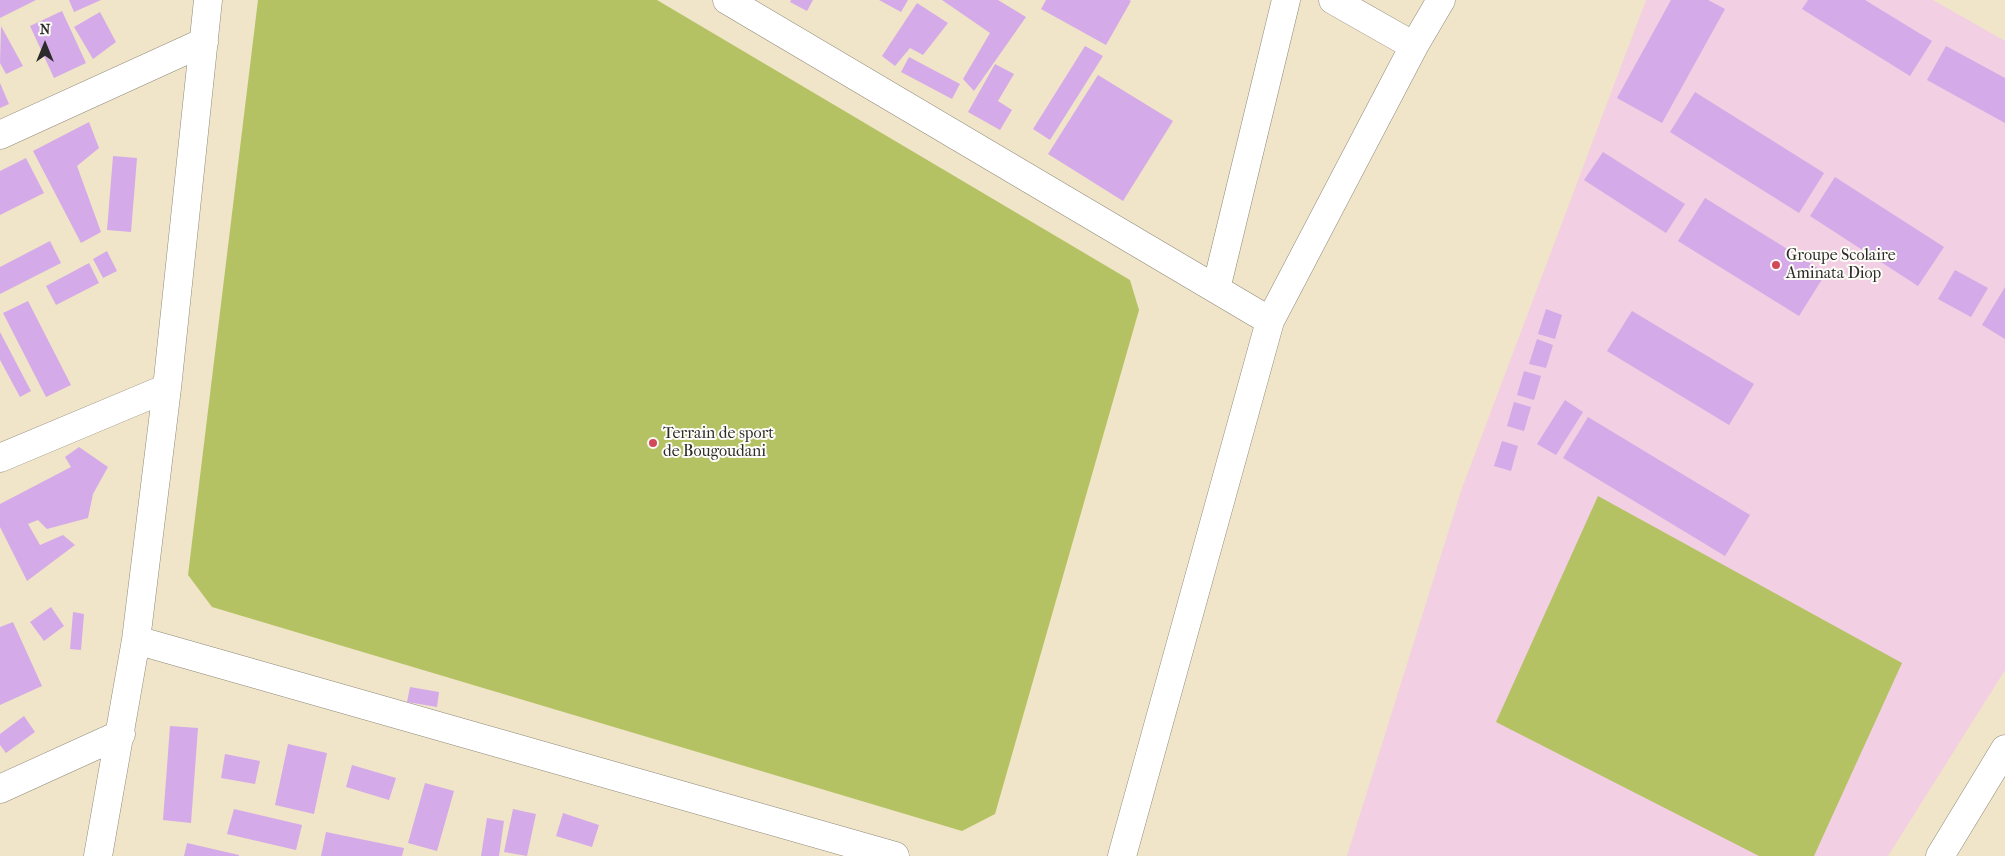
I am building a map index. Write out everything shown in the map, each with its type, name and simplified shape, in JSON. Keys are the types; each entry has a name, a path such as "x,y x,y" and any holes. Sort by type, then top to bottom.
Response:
{"street":[{"path":"98,856 121,734 136,640 167,388 208,0"},
{"path":"727,0 1270,321"},
{"path":"1216,289 1286,0"},
{"path":"1334,0 1414,46"},
{"path":"1122,856 1270,321 1414,46 1441,0"},
{"path":"0,135 204,42"},
{"path":"0,458 167,388"},
{"path":"136,640 895,856"},
{"path":"0,789 121,734"},
{"path":"1940,856 2005,749"}],"shaded area":[{"name":"Groupe Scolaire Aminata Diop","path":"1646,0 1933,0 2005,41 2005,670 1888,856 1347,856 1462,488"}],"green space":[{"name":"Terrain de sport de Bougoudani","path":"258,0 657,0 1130,280 1139,310 995,814 962,831 212,607 188,575"},
{"path":"1598,496 1902,663 1814,856 1759,856 1496,722"}],"building":[{"path":"0,0 36,0 0,18"},
{"path":"69,0 101,0 74,12"},
{"path":"791,0 813,0 807,11 790,2"},
{"path":"879,0 908,0 901,12"},
{"path":"942,0 998,0 1026,17 974,91 963,79 990,33"},
{"path":"1046,0 1131,1 1106,45 1041,9"},
{"path":"1671,0 1708,0 1725,9 1662,123 1617,98"},
{"path":"1808,0 1865,0 1932,41 1910,76 1802,9"},
{"path":"917,3 948,23 923,55 910,48 895,66 882,56"},
{"path":"62,11 86,63 54,78 30,26"},
{"path":"100,12 116,42 93,59 74,27"},
{"path":"1,26 23,66 6,74 0,63"},
{"path":"1085,46 1103,56 1050,140 1033,129"},
{"path":"1946,46 2005,78 2005,123 1927,80"},
{"path":"909,57 960,84 952,99 901,72"},
{"path":"995,64 1014,74 998,101 1012,110 1000,130 968,112"},
{"path":"1098,75 1173,121 1123,201 1048,154"},
{"path":"0,83 9,104 0,108"},
{"path":"1695,92 1824,173 1799,213 1670,132"},
{"path":"89,122 99,148 77,166 101,232 81,243 33,151"},
{"path":"1603,152 1685,204 1666,233 1584,180"},
{"path":"113,156 137,158 131,232 107,230"},
{"path":"26,158 44,193 0,215 0,171"},
{"path":"1835,177 1944,247 1918,286 1810,216"},
{"path":"1705,198 1826,273 1799,316 1678,241"},
{"path":"50,241 61,263 0,294 0,267"},
{"path":"107,251 117,271 103,278 93,259"},
{"path":"89,263 99,283 56,305 46,286"},
{"path":"1955,270 1988,288 1971,317 1938,299"},
{"path":"2005,287 2005,339 1982,325"},
{"path":"28,301 71,385 46,397 3,313"},
{"path":"1546,309 1562,315 1555,339 1538,334"},
{"path":"1632,311 1754,384 1729,425 1607,351"},
{"path":"0,332 31,391 20,397 0,360"},
{"path":"1537,339 1553,345 1546,368 1529,364"},
{"path":"1524,371 1541,376 1534,400 1517,395"},
{"path":"1565,400 1583,412 1556,455 1537,444"},
{"path":"1514,402 1531,407 1524,431 1507,426"},
{"path":"1588,417 1750,515 1725,556 1563,458"},
{"path":"1502,441 1518,446 1511,471 1494,466"},
{"path":"79,447 108,467 93,494 88,518 47,529 38,520 28,524 40,545 63,535 75,545 27,581 0,527 0,504 71,467 65,457"},
{"path":"51,607 64,626 44,641 30,622"},
{"path":"73,612 84,614 81,650 70,649"},
{"path":"13,622 42,686 0,705 0,627"},
{"path":"410,687 439,692 437,707 407,702"},
{"path":"24,716 35,732 6,753 0,745 0,734"},
{"path":"170,726 198,728 191,823 163,820"},
{"path":"288,744 327,753 314,814 275,805"},
{"path":"225,754 260,761 255,784 221,778"},
{"path":"352,765 396,778 389,800 346,787"},
{"path":"425,783 454,791 437,851 408,843"},
{"path":"234,809 302,825 296,850 227,834"},
{"path":"513,809 536,814 527,856 504,852"},
{"path":"563,813 599,825 592,847 556,836"},
{"path":"487,818 504,821 499,856 481,856"},
{"path":"326,832 404,848 402,856 321,856"},
{"path":"187,843 239,855 239,856 184,856"}],"place":[{"name":"Groupe Scolaire Aminata Diop","path":"1776,265"},
{"name":"Terrain de sport de Bougoudani","path":"653,443"}]}
